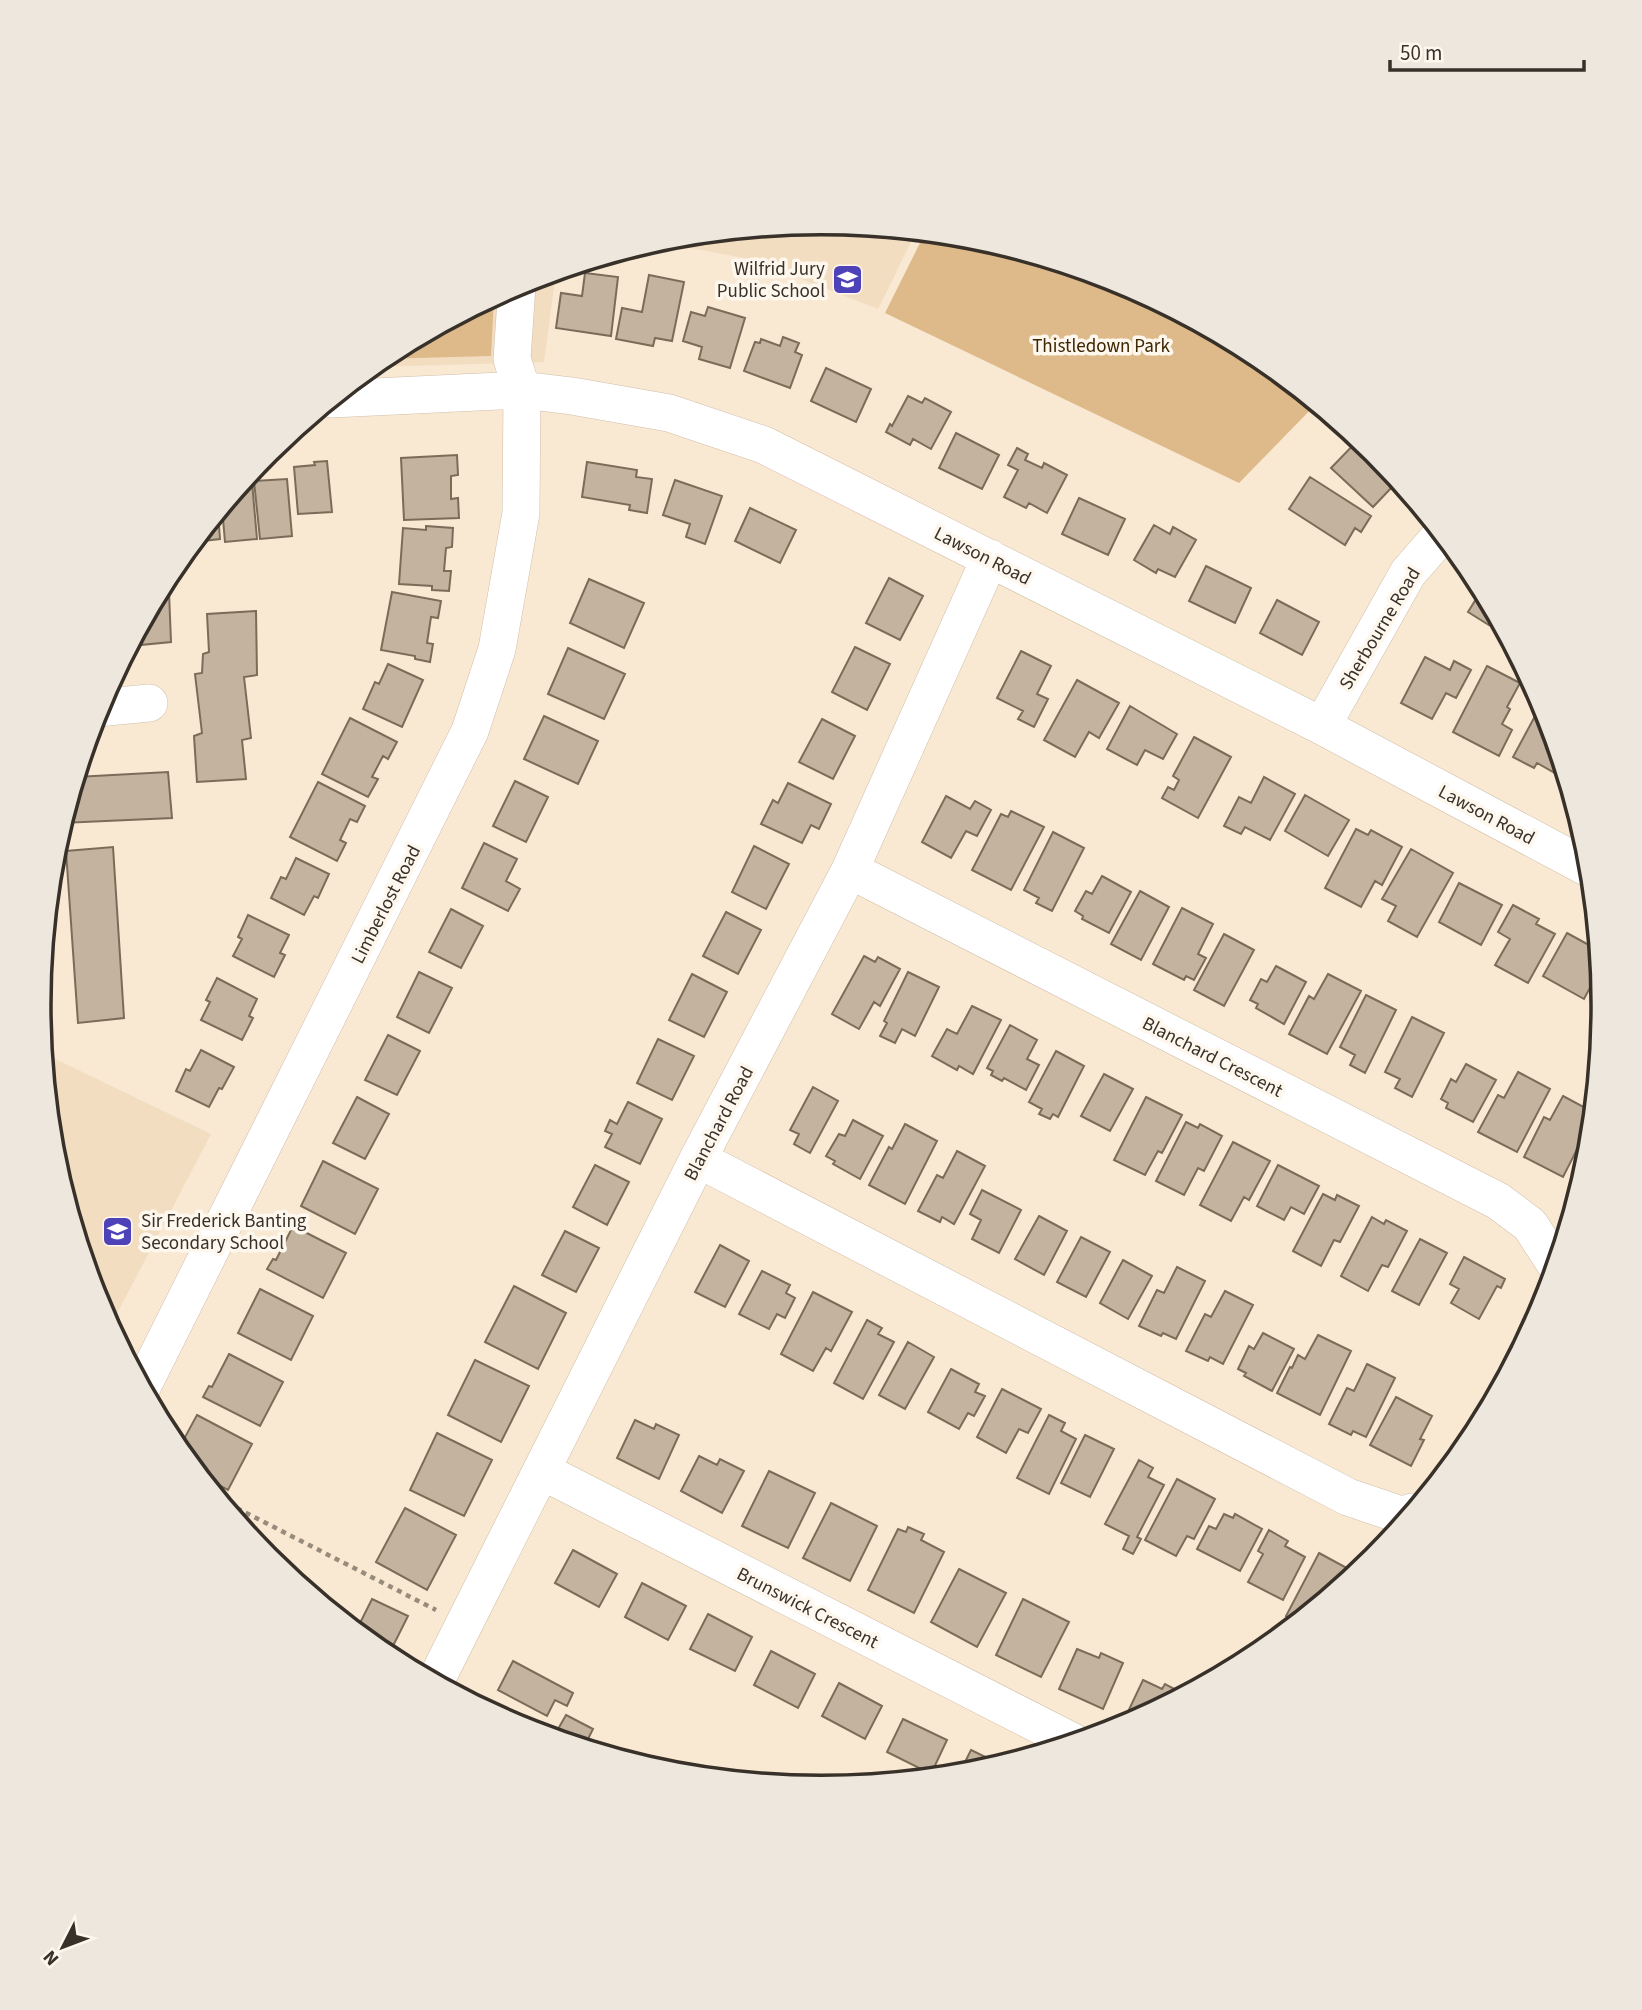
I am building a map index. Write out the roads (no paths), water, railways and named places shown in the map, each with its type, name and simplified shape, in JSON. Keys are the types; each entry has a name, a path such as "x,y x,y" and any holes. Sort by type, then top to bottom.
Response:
{"street":[{"name":"Limberlost Road","path":"147,1377 470,731 497,649 521,513 522,390 512,359 516,297"},
{"name":"Lawson Road","path":"347,398 522,390 669,413 764,444 1322,726 1577,862"},
{"name":"Sherbourne Road","path":"1322,726 1408,573 1436,541"},
{"name":"Blanchard Road","path":"439,1674 698,1159 850,870 990,558"},
{"path":"111,707 149,703"},
{"name":"Blanchard Crescent","path":"850,870 1498,1201 1530,1225 1549,1255"},
{"path":"698,1159 1348,1497 1399,1514"},
{"name":"Brunswick Crescent","path":"542,1471 1062,1736"}],"place":[{"name":"Wilfrid Jury Public School","path":"848,279"},
{"name":"Sir Frederick Banting Secondary School","path":"118,1231"}],"park label":[{"name":"Thistledown Park","path":"1101,345"}]}
